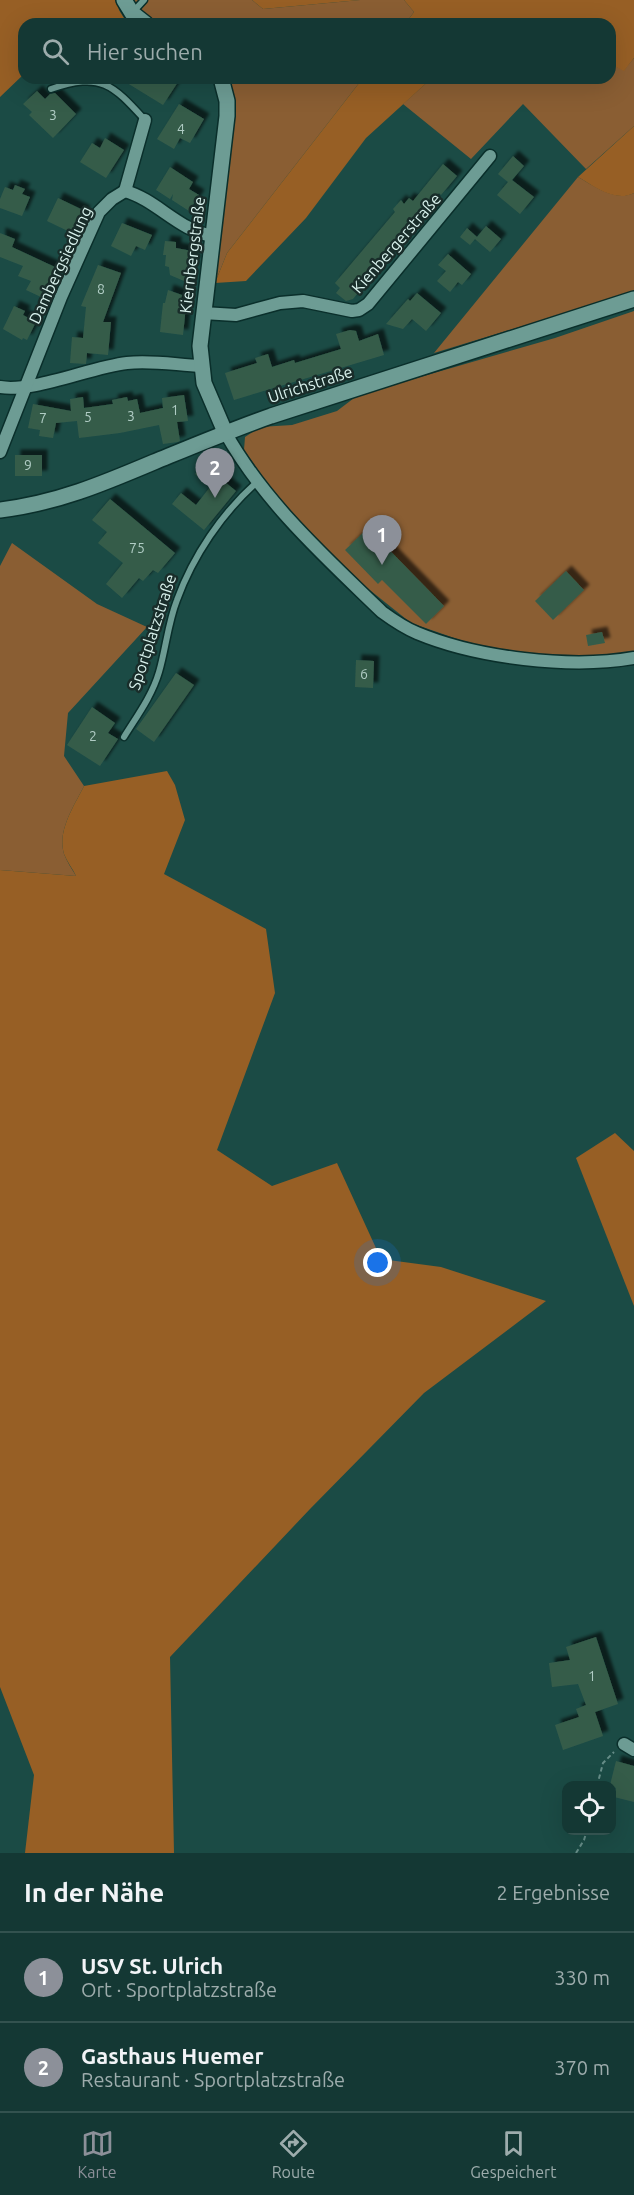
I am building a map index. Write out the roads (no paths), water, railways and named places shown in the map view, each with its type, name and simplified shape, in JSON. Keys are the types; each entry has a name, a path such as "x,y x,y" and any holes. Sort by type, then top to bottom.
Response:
{"street":[{"path":"128,6 140,18"},
{"name":"Kiernbergstraße","path":"223,84 227,101 227,116 200,346 201,366 209,399 225,432"},
{"path":"145,120 125,191 137,194 194,231 213,236"},
{"name":"Kienbergerstraße","path":"203,313 236,315 280,303 303,301 352,311 359,309 368,304 490,156"},
{"name":"Dambergsiedlung","path":"0,452 61,297 99,213 112,199 125,191"},
{"name":"Ulrichstraße","path":"0,510 47,503 271,416 634,299"},
{"path":"0,387 25,387 126,363 201,366"},
{"path":"225,432 257,482 301,532 382,612 417,633 486,653 574,662 607,662 634,658"}],"lane":[{"path":"128,6 144,0"},
{"path":"51,89 66,84"},
{"path":"104,84 114,90 145,120"},
{"name":"Sportplatzstraße","path":"124,737 153,689 168,626 184,581 217,528 257,482"}],"place":[{"name":"Gasthaus Huemer","path":"215,498"},
{"name":"USV St. Ulrich","path":"382,565"}]}
